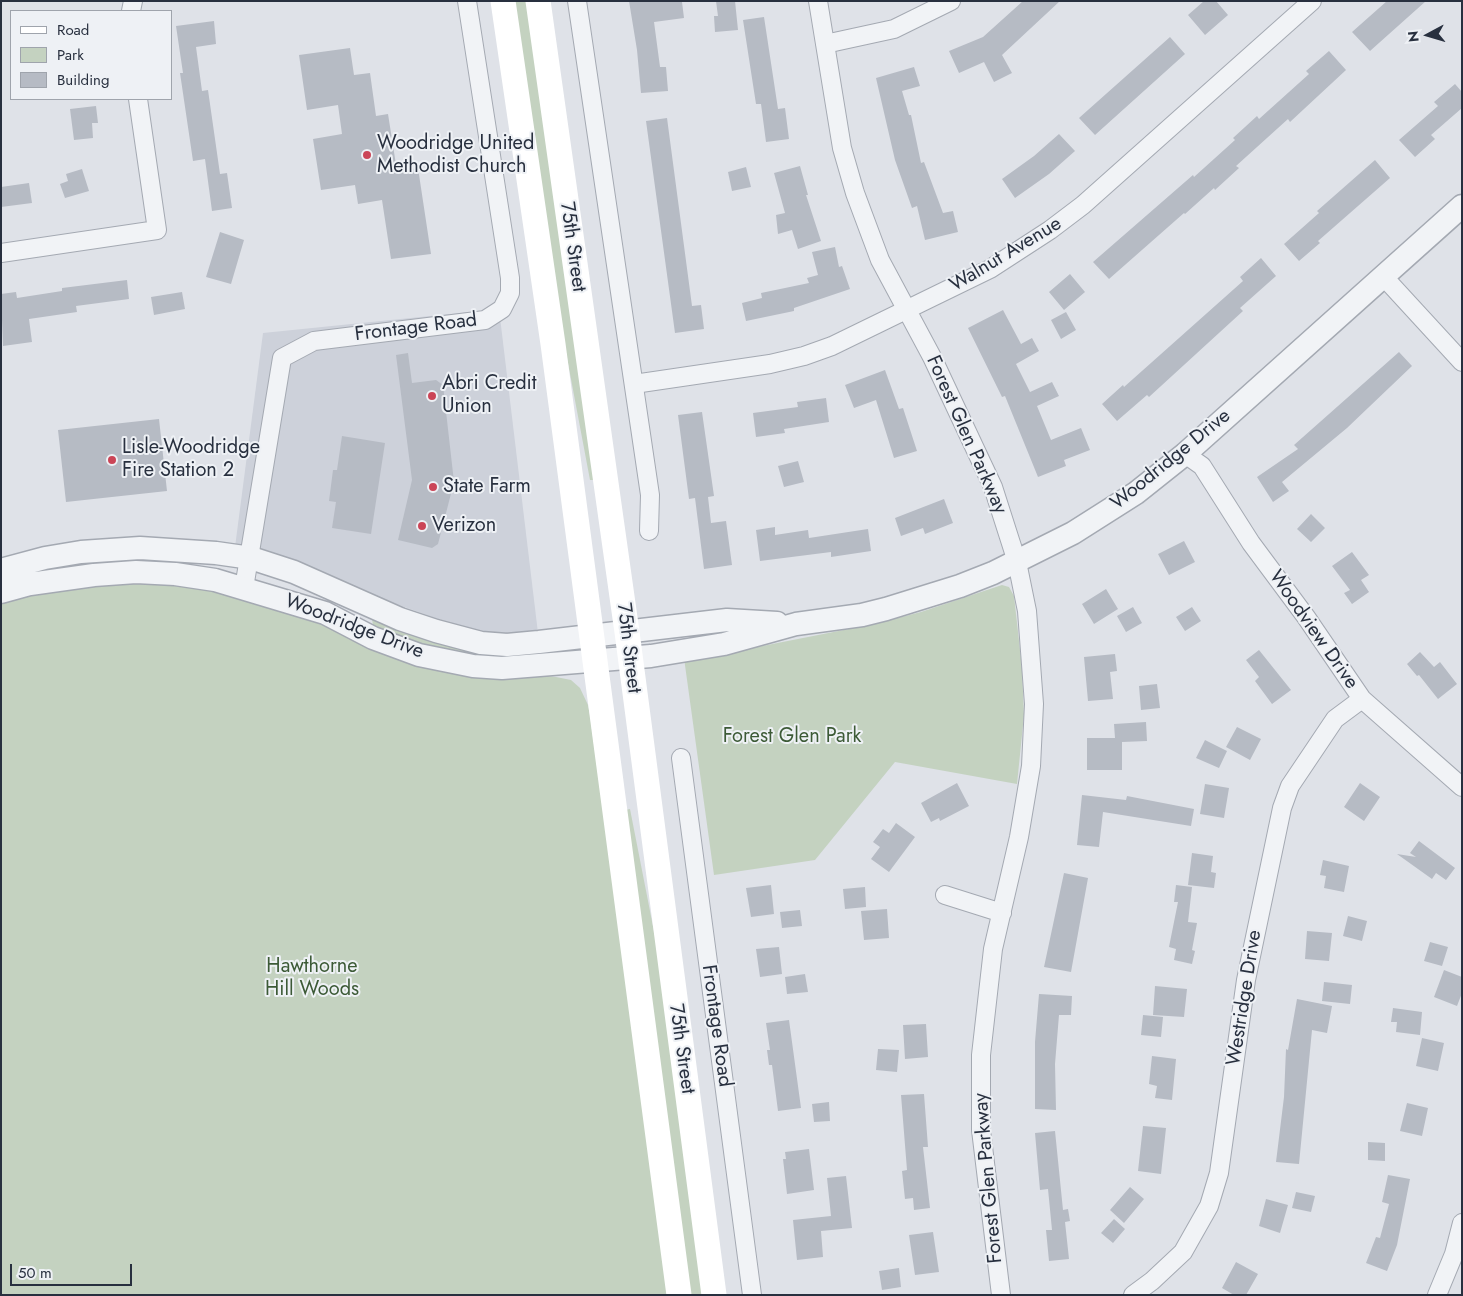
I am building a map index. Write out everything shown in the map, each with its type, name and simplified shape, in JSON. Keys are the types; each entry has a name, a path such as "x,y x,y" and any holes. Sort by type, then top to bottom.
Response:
{"main road":[{"name":"75th Street","path":"503,1 554,354 678,1295"},
{"name":"75th Street","path":"538,1 630,658 714,1295"}],"street":[{"name":"Frontage Road","path":"244,588 282,358 314,341 485,320 502,309 510,293 510,278 467,1"},
{"path":"577,1 650,495 649,531"},
{"name":"Forest Glen Parkway","path":"818,1 842,148 855,193 880,260 983,465 1017,562 1031,638 1033,728 1026,799 993,949 986,1006 980,1094 986,1180 1001,1295"},
{"path":"825,44 894,29 951,1"},
{"name":"Walnut Avenue","path":"634,384 770,364 804,356 832,346 990,269 1037,240 1083,206 1312,1"},
{"path":"1,253 157,230 138,100"},
{"name":"Woodridge Drive","path":"1,592 60,579 136,572 207,579 244,588 325,613 373,638 419,655 473,666 502,668 630,658 724,644 796,624 862,615 886,609 960,586 1017,562 1073,534 1108,512 1185,454 1462,206"},
{"path":"1383,276 1462,362"},
{"name":"Woodview Drive","path":"1185,454 1202,466 1251,542 1306,617 1362,699 1462,787"},
{"name":"Woodridge Drive","path":"1,570 45,558 81,552 140,548 181,549 250,558 329,586 400,619 467,640 507,644 727,620 796,624"},
{"name":"Westridge Drive","path":"1133,1295 1152,1281 1183,1252 1209,1206 1219,1173 1246,980 1282,808 1290,786 1335,719 1362,699"},
{"name":"Frontage Road","path":"681,758 752,1295"},
{"path":"944,895 1002,912"},
{"path":"1437,1295 1454,1254 1462,1223"}],"shaded area":[{"path":"499,309 538,633 492,638 235,547 263,333"}],"green space":[{"path":"514,1 529,1 595,480 590,480 564,342"},
{"name":"Hawthorne Hill Woods","path":"130,580 207,586 280,605 397,658 556,677 571,680 580,688 588,705 590,715 669,1295 1,1295 1,600 22,594"},
{"name":"Forest Glen Park","path":"1002,585 1009,587 1014,596 1022,668 1024,715 1017,784 895,762 815,860 714,875 684,658 742,650 874,624 921,612"},
{"path":"372,619 510,655 451,654 378,631 373,625"},
{"path":"630,809 659,957 703,1295 689,1295 625,810"}],"building":[{"path":"629,1 682,2 684,18 654,22 660,67 666,67 668,91 641,93 637,50"},
{"path":"716,1 735,1 738,30 715,32 714,16 718,16"},
{"path":"1023,1 1060,1 1002,55 1012,73 994,82 984,62 959,73 949,51 983,37"},
{"path":"1204,1 1216,1 1228,15 1205,35 1188,15"},
{"path":"1387,1 1426,1 1370,51 1352,32"},
{"path":"764,17 778,109 785,108 789,139 766,142 761,104 756,104 743,20"},
{"path":"214,21 216,44 196,47 202,91 208,90 220,174 227,173 232,208 212,211 205,159 193,161 180,73 183,73 176,26"},
{"path":"1170,37 1185,54 1095,135 1079,118"},
{"name":"Woodridge United Methodist Church","path":"350,48 354,75 370,73 376,116 388,114 397,171 418,168 431,254 391,259 382,200 358,204 355,185 321,190 313,139 342,134 338,105 307,110 299,55"},
{"path":"1329,51 1346,70 1290,122 1288,119 1236,166 1239,168 1215,190 1214,188 1184,213 1109,279 1093,262 1193,175 1194,177 1235,140 1233,138 1257,116 1259,119 1309,74 1306,71"},
{"path":"914,67 920,86 902,91 909,115 911,115 921,163 924,162 943,213 953,211 958,232 925,240 917,206 912,208 895,160 876,78"},
{"path":"1455,84 1462,92 1462,108 1431,135 1435,139 1415,157 1399,140 1438,106 1434,102"},
{"path":"96,106 98,123 92,123 93,138 74,140 70,109"},
{"path":"667,118 692,306 701,305 704,329 675,333 646,121"},
{"path":"1059,134 1075,151 1049,174 1015,198 1002,179 1034,156"},
{"path":"1375,160 1390,178 1318,241 1320,243 1299,261 1284,244 1319,213 1317,211"},
{"path":"800,166 808,195 806,195 821,241 798,249 792,230 778,234 776,215 785,213 774,173"},
{"path":"746,167 751,187 732,191 728,172"},
{"path":"82,169 89,191 65,198 60,184 68,181 66,174"},
{"path":"29,183 32,203 1,207 1,187"},
{"path":"220,232 244,240 231,284 206,277"},
{"path":"835,247 839,267 842,266 850,289 794,308 794,311 746,321 742,303 762,298 761,293 809,283 807,278 818,275 812,252"},
{"path":"1261,258 1276,276 1240,308 1243,311 1149,397 1147,395 1117,421 1102,404 1123,385 1124,387 1243,281 1240,277"},
{"path":"1070,274 1085,292 1064,310 1049,292"},
{"path":"127,280 129,299 76,306 77,312 29,319 32,342 3,346 1,294 16,292 17,298 62,291 62,288"},
{"path":"182,292 185,309 154,315 151,297"},
{"path":"1003,310 1021,344 1032,338 1039,351 1016,364 1030,392 1052,382 1059,396 1037,406 1051,440 1081,428 1090,450 1064,460 1066,466 1038,477 1005,396 1002,397 968,328"},
{"path":"1066,312 1076,330 1061,339 1051,320"},
{"path":"1399,352 1412,366 1347,428 1282,482 1289,491 1273,502 1257,477 1298,449 1294,445"},
{"path":"408,353 412,383 436,380 443,385 454,482 438,544 432,548 398,540 412,480 396,355"},
{"path":"885,370 899,409 903,408 917,451 894,458 876,400 854,408 845,385"},
{"path":"826,398 829,422 784,429 785,433 756,437 753,413 798,407 797,402"},
{"path":"702,412 714,496 708,497 711,523 726,521 732,565 704,569 695,498 689,499 678,415"},
{"name":"Lisle-Woodridge Fire Station 2","path":"159,419 167,491 66,502 58,430"},
{"path":"342,436 385,443 371,534 332,528 336,502 329,501 333,470 337,470"},
{"path":"798,461 804,482 784,487 778,466"},
{"path":"944,499 953,523 925,534 923,528 901,536 895,518"},
{"path":"1311,514 1325,528 1311,542 1297,529"},
{"path":"775,527 775,535 808,530 809,538 868,529 871,551 831,557 831,552 760,561 756,530"},
{"path":"1184,541 1195,562 1169,575 1158,554"},
{"path":"1352,552 1369,575 1361,580 1369,592 1352,604 1344,593 1350,590 1332,566"},
{"path":"1106,589 1118,609 1094,624 1082,604"},
{"path":"1133,607 1142,623 1126,632 1117,616"},
{"path":"1192,607 1201,621 1185,631 1176,617"},
{"path":"1259,650 1291,690 1272,704 1255,681 1259,677 1246,660"},
{"path":"1420,652 1434,667 1440,662 1457,684 1438,699 1419,675 1417,676 1407,664"},
{"path":"1115,654 1117,671 1110,672 1113,699 1088,701 1084,657"},
{"path":"1157,684 1160,708 1141,710 1139,686"},
{"path":"1146,722 1147,741 1122,742 1122,770 1087,770 1087,738 1115,738 1114,724"},
{"path":"1237,727 1261,739 1250,760 1226,747"},
{"path":"1205,740 1227,751 1219,768 1196,758"},
{"path":"957,783 969,806 940,821 939,818 931,822 921,803"},
{"path":"1360,783 1380,797 1364,821 1344,807"},
{"path":"1205,784 1229,788 1224,818 1200,814"},
{"path":"1082,795 1126,800 1127,796 1194,809 1191,826 1103,812 1099,847 1077,845"},
{"path":"896,823 915,837 889,872 871,859 880,847 873,842 883,829 889,833"},
{"path":"1419,841 1455,868 1446,880 1436,873 1432,879 1397,854 1416,857 1410,853"},
{"path":"1192,853 1213,856 1211,872 1216,873 1214,888 1188,885"},
{"path":"1323,860 1349,866 1344,892 1324,888 1326,876 1320,875"},
{"path":"1064,873 1088,878 1071,972 1044,967"},
{"path":"771,885 774,914 751,917 746,888"},
{"path":"1176,885 1192,887 1188,922 1197,923 1192,950 1195,951 1192,964 1174,960 1176,949 1169,947 1178,902 1174,902"},
{"path":"865,887 866,907 845,909 843,889"},
{"path":"887,909 889,938 864,940 861,911"},
{"path":"800,910 802,926 782,928 780,912"},
{"path":"1348,916 1367,921 1362,941 1343,936"},
{"path":"1307,931 1332,933 1329,961 1305,959"},
{"path":"1430,942 1448,947 1442,966 1424,961"},
{"path":"779,947 782,974 760,977 756,949"},
{"path":"1444,970 1462,977 1462,993 1457,1006 1434,997"},
{"path":"805,974 808,992 787,994 785,977"},
{"path":"1324,982 1352,985 1350,1004 1322,1001"},
{"path":"1155,986 1187,989 1184,1017 1153,1015"},
{"path":"1039,994 1072,996 1071,1015 1059,1015 1055,1064 1056,1110 1035,1109 1035,1042"},
{"path":"1297,999 1332,1006 1327,1033 1312,1030 1299,1164 1276,1162 1284,1097 1286,1049 1288,1050"},
{"path":"1393,1008 1422,1012 1420,1035 1396,1032 1397,1022 1391,1022"},
{"path":"1143,1015 1163,1017 1161,1037 1141,1035"},
{"path":"789,1020 801,1108 778,1111 772,1065 769,1065 767,1050 770,1050 766,1023"},
{"path":"926,1024 928,1057 905,1059 903,1025"},
{"path":"1422,1038 1444,1043 1438,1071 1416,1066"},
{"path":"878,1049 899,1050 897,1072 876,1070"},
{"path":"1152,1056 1176,1059 1172,1100 1155,1098 1157,1086 1149,1084"},
{"path":"924,1094 928,1147 923,1147 930,1208 914,1210 913,1198 905,1199 902,1171 907,1170 901,1095"},
{"path":"829,1102 830,1121 814,1122 812,1104"},
{"path":"1407,1103 1428,1108 1422,1136 1400,1131"},
{"path":"1143,1126 1166,1128 1161,1174 1138,1171"},
{"path":"1055,1131 1063,1210 1068,1209 1070,1221 1065,1222 1069,1259 1049,1261 1046,1230 1052,1230 1048,1189 1040,1190 1035,1133"},
{"path":"1368,1142 1385,1143 1385,1161 1368,1160"},
{"path":"809,1149 814,1190 787,1194 783,1159 786,1159 785,1152"},
{"path":"1388,1175 1410,1179 1397,1245 1387,1271 1366,1263 1376,1237 1380,1238 1389,1204 1382,1202"},
{"path":"846,1176 852,1228 821,1231 823,1257 797,1260 793,1220 831,1216 827,1178"},
{"path":"1130,1187 1144,1199 1124,1223 1110,1210"},
{"path":"1296,1192 1315,1196 1311,1212 1292,1208"},
{"path":"1266,1199 1288,1205 1280,1233 1259,1226"},
{"path":"1114,1219 1125,1229 1113,1243 1101,1233"},
{"path":"933,1232 939,1272 915,1275 909,1235"},
{"path":"1236,1262 1258,1274 1246,1295 1234,1295 1222,1288"},
{"path":"899,1268 901,1287 882,1290 879,1271"}],"place":[{"name":"Woodridge United Methodist Church","path":"367,155"},
{"name":"Abri Credit Union","path":"432,396"},
{"name":"Lisle-Woodridge Fire Station 2","path":"112,460"},
{"name":"State Farm","path":"433,487"},
{"name":"Verizon","path":"422,526"}]}
